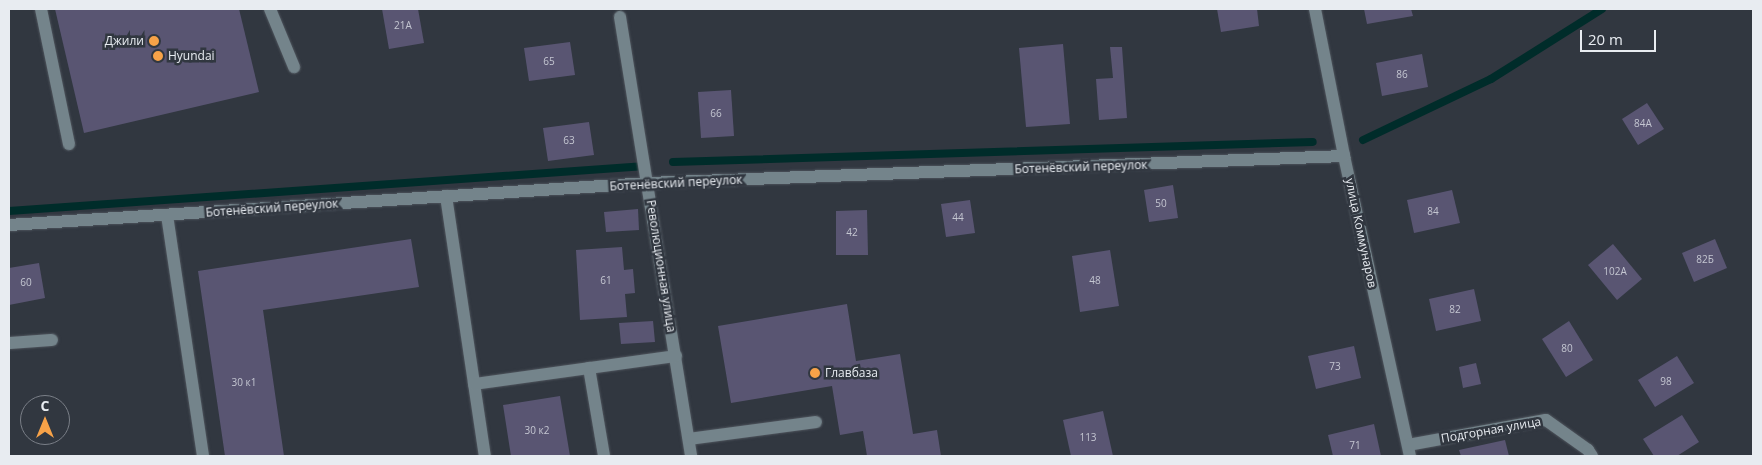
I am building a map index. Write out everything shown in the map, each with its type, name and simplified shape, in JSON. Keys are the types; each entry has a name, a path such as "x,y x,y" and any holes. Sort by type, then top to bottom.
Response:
{"street":[{"path":"41,9 69,144"},
{"path":"270,9 294,68"},
{"name":"улица Коммунаров","path":"1315,9 1344,156 1409,450"},
{"name":"Революционная улица","path":"620,17 691,456"},
{"name":"Ботенёвский переулок","path":"9,225 648,183 1344,156"},
{"path":"446,196 485,456"},
{"path":"167,215 203,456"},
{"path":"9,343 52,340"},
{"path":"474,384 676,356"},
{"path":"589,368 604,456"},
{"name":"Подгорная улица","path":"1409,450 1546,420 1588,450 1592,456"},
{"path":"689,440 816,422"}],"building":[{"name":"Hyundai","path":"55,9 239,9 259,92 84,133"},
{"path":"382,9 418,9 424,43 389,49"},
{"path":"1217,9 1257,9 1259,26 1221,32"},
{"path":"1364,9 1411,9 1413,16 1367,24"},
{"path":"570,42 575,75 529,81 524,48"},
{"path":"1063,44 1070,124 1026,127 1019,48"},
{"path":"1110,47 1122,47 1127,118 1099,120 1096,79 1113,78"},
{"path":"1422,54 1428,87 1382,96 1376,63"},
{"path":"731,90 734,136 701,138 698,92"},
{"path":"1647,103 1664,129 1638,145 1622,119"},
{"path":"589,122 594,155 548,161 543,128"},
{"path":"1173,185 1178,218 1149,222 1144,190"},
{"path":"1452,190 1460,223 1414,233 1407,200"},
{"path":"970,200 975,233 946,237 941,204"},
{"path":"638,209 639,230 606,232 604,212"},
{"path":"867,210 868,255 836,255 836,211"},
{"path":"411,239 419,287 263,310 284,456 225,456 198,271"},
{"path":"1715,239 1727,268 1694,282 1682,253"},
{"path":"1613,244 1642,279 1617,300 1588,265"},
{"path":"622,247 624,270 633,269 635,293 625,294 627,317 580,320 576,250"},
{"path":"1110,250 1119,306 1080,312 1072,256"},
{"path":"39,263 45,298 9,305 9,268"},
{"path":"1474,289 1481,321 1436,331 1429,299"},
{"name":"Главбаза","path":"847,304 856,361 900,354 913,434 937,430 941,456 867,456 863,431 840,435 832,386 731,403 718,326"},
{"path":"653,321 655,342 621,344 619,323"},
{"path":"1569,321 1593,360 1566,377 1542,339"},
{"path":"1354,346 1361,378 1316,389 1308,356"},
{"path":"1677,356 1694,383 1655,407 1638,380"},
{"path":"1476,363 1481,384 1463,388 1459,367"},
{"path":"560,396 570,456 511,456 503,405"},
{"path":"1103,411 1113,456 1071,456 1063,420"},
{"path":"1682,415 1699,442 1677,456 1654,456 1643,439"},
{"path":"1374,424 1381,456 1333,456 1328,435"},
{"path":"1505,440 1509,456 1461,456 1459,450"}],"waterway":[{"path":"1363,140 1491,79 1602,9"},
{"path":"673,162 1313,142"},
{"path":"9,211 645,166"}],"place":[{"name":"Джили","path":"154,41"},
{"name":"Hyundai","path":"158,56"},
{"name":"Главбаза","path":"815,373"}]}
